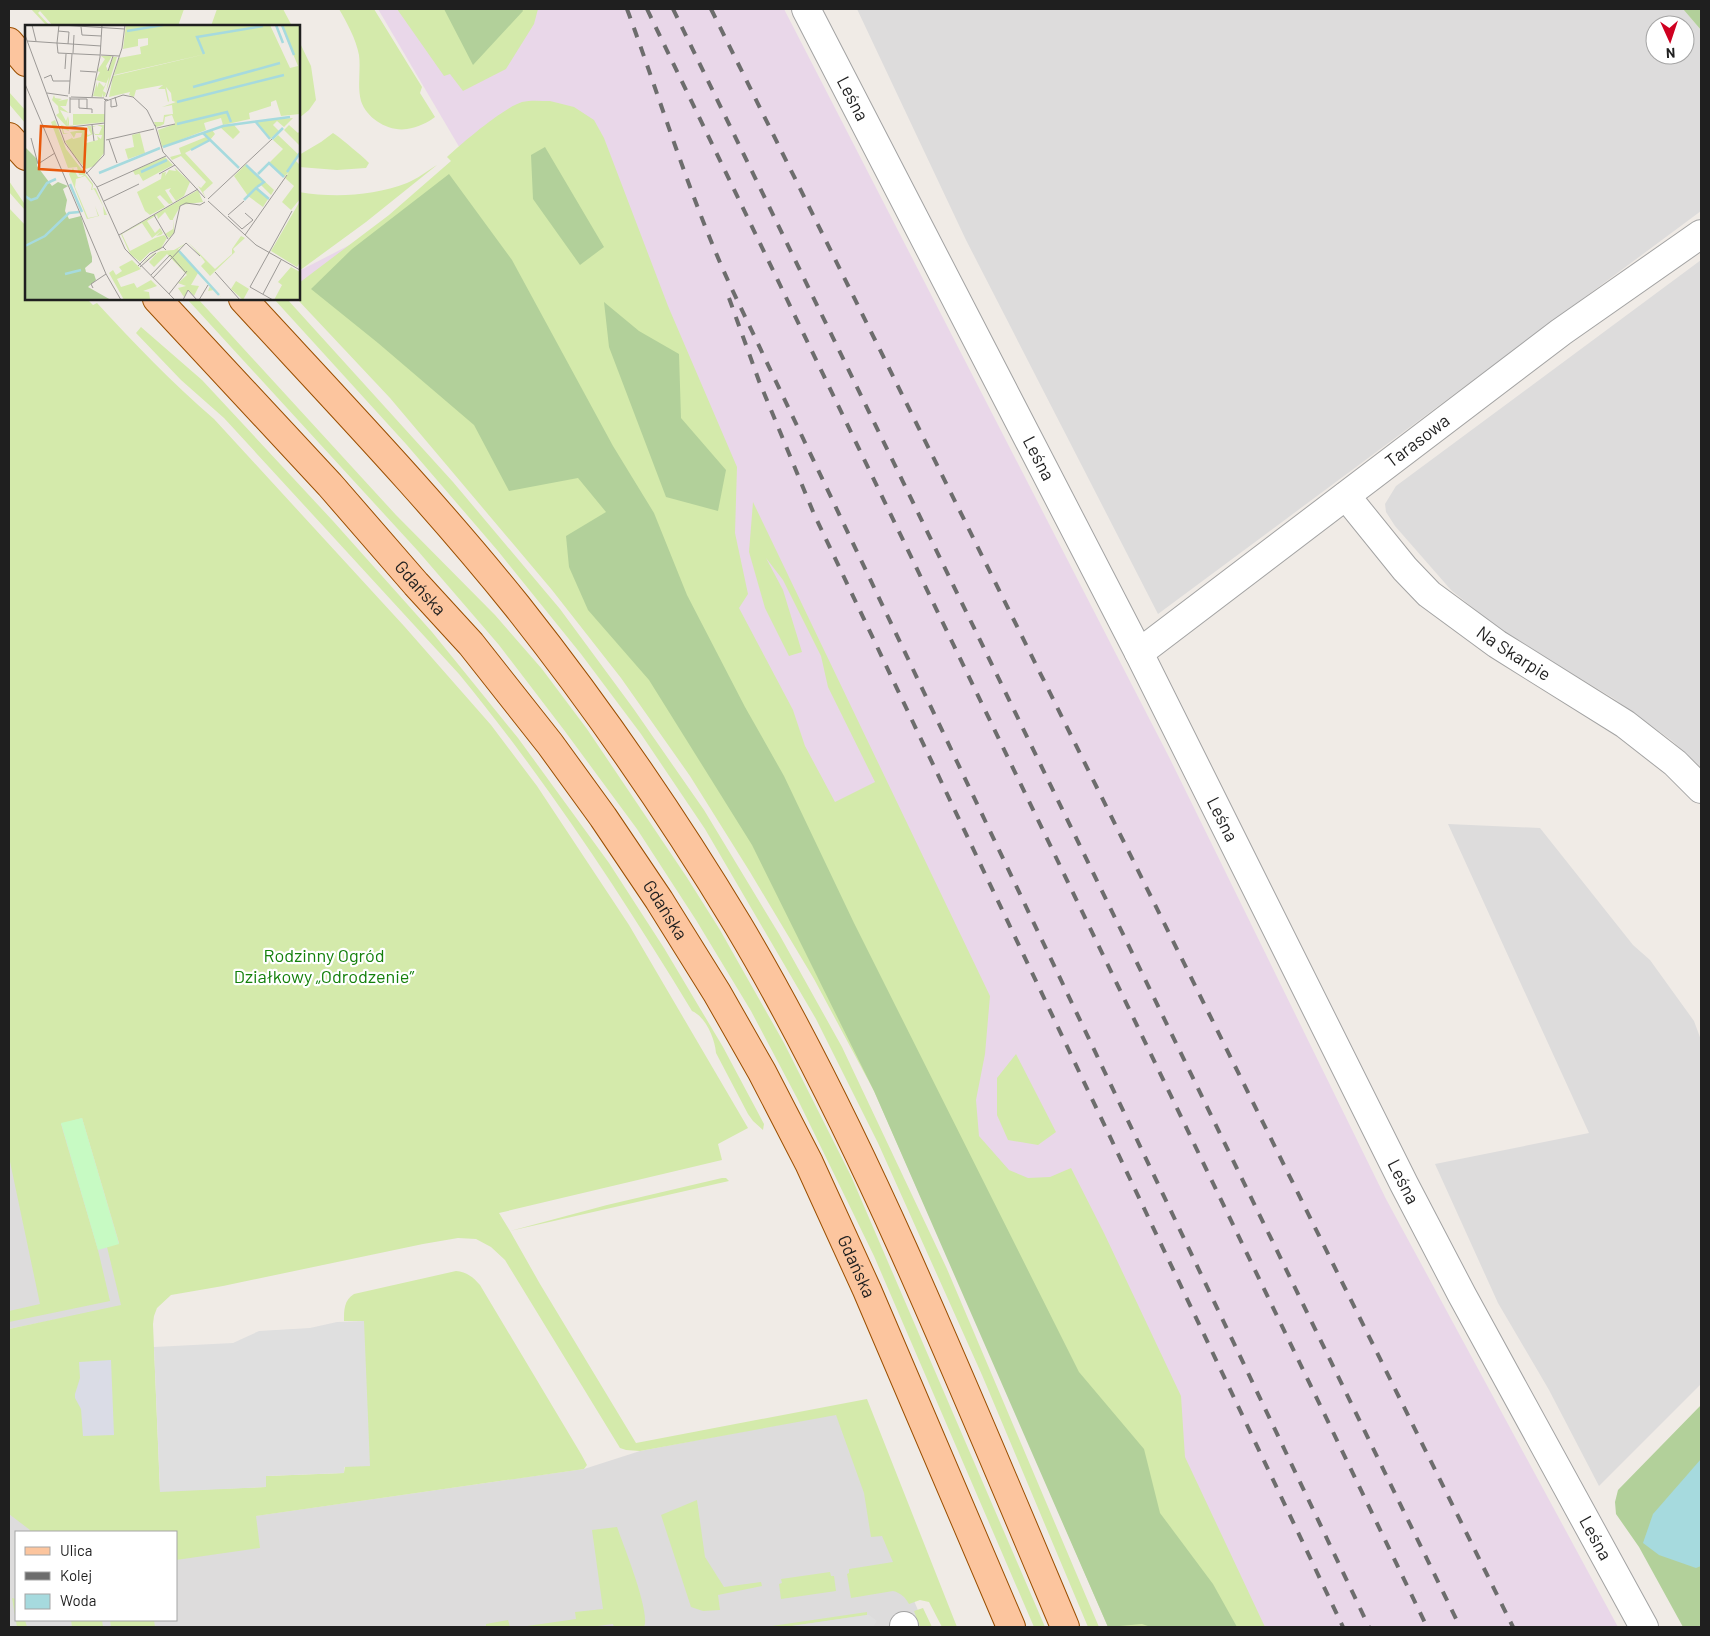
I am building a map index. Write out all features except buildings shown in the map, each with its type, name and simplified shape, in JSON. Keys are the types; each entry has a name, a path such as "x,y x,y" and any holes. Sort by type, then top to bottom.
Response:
{"main road":[{"path":"9,42 25,61"},
{"path":"9,137 25,155"},
{"name":"Gdańska","path":"158,300 330,485 416,584 472,644 550,744 603,817 659,900 762,1072 808,1163 870,1299 1011,1627"},
{"path":"244,300 394,463 515,603 578,685 647,784 738,924 778,995 858,1151 969,1399 1065,1627"}],"street":[{"name":"Leśna","path":"806,9 1139,653 1457,1286 1644,1627"},
{"name":"Tarasowa","path":"1139,653 1562,332 1701,234"},
{"name":"Na Skarpie","path":"1346,496 1405,569 1429,594 1497,644 1625,724 1675,763 1701,789"}],"shaded area":[{"path":"378,9 784,9 1169,757 1386,1199 1618,1627 1108,1627 772,846 300,284 300,270 478,179"},
{"path":"857,9 1683,9 1688,15 1645,15 1645,65 1695,65 1695,23 1701,30 1701,211 1158,614 966,240"},
{"path":"1701,260 1701,767 1671,740 1613,698 1505,634 1451,590 1395,526 1386,512 1385,504 1396,486"},
{"path":"1448,824 1540,828 1633,945 1650,960 1694,1021 1701,1040 1701,1384 1599,1486 1549,1390 1498,1303 1435,1164 1589,1133"},
{"path":"69,1073 137,1303 9,1329 9,1089"},
{"path":"364,1321 370,1466 344,1467 344,1473 266,1476 266,1487 160,1492 154,1347 233,1343 259,1331 310,1328 337,1322"},
{"path":"111,1360 114,1435 83,1436 81,1409 75,1398 80,1378 79,1362"},
{"path":"836,1414 925,1627 9,1627 9,1510 41,1531 15,1531 15,1621 178,1621 178,1532 255,1516 584,1469 640,1451"},
{"path":"869,1615 877,1621 873,1627 785,1627"}],"green space":[{"path":"31,9 184,9 178,25 52,25 40,11 38,13 49,25 46,25"},
{"path":"217,9 283,9 291,25 211,25"},
{"path":"339,9 374,9 422,87 420,93 435,117 419,126 407,129 386,126 373,119 361,101 358,49"},
{"path":"397,9 538,9 534,24 506,69 463,91 450,74 444,76"},
{"path":"444,9 522,9 523,11 473,65"},
{"path":"1683,9 1701,9 1701,30 1695,23 1695,15 1688,15"},
{"path":"300,43 311,66 316,100 309,110 300,117"},
{"path":"9,92 25,110 25,123 9,104"},
{"path":"550,101 574,107 594,120 604,138 668,306 737,467 735,533 748,594 739,608 793,710 805,746 835,802 875,782 828,687 821,656 783,580 766,558 783,590 802,652 789,656 765,608 749,552 753,502 990,996 985,1054 976,1100 979,1136 1009,1170 1028,1178 1050,1177 1071,1168 1181,1396 1185,1457 1265,1627 1108,1627 874,1091 814,979 750,872 690,776 621,678 552,590 390,398 298,300 300,300 300,282 389,215 451,161 447,157 462,143 504,111 522,102"},
{"path":"333,133 369,163 366,168 337,170 300,167 300,154"},
{"path":"545,147 604,247 580,265 533,199 531,155"},
{"path":"437,165 366,222 300,270 300,192 353,195 381,191 418,177"},
{"path":"449,174 512,260 613,446 654,513 687,595 745,707 784,776 854,923 1079,1372 1144,1449 1160,1513 1213,1584 1237,1627 1151,1627 1142,1624 1108,1627 874,1091 752,845 649,680 588,610 569,567 566,536 606,512 578,478 509,491 474,425 311,289 352,249"},
{"path":"9,181 25,205 24,209 9,192"},
{"name":"Rodzinny Ogród Działkowy „Odrodzenie”","path":"9,208 25,225 25,300 88,300 93,305 97,303 183,391 214,419 404,626 491,725 537,786 629,925 748,1128 718,1144 722,1160 499,1213 636,1443 867,1399 957,1627 942,1627 929,1602 920,1600 909,1604 906,1599 893,1591 851,1598 847,1574 849,1569 893,1562 882,1536 871,1537 864,1493 836,1415 640,1451 620,1448 505,1260 491,1247 476,1239 458,1238 423,1244 171,1295 157,1308 153,1324 160,1491 266,1487 266,1476 344,1473 364,1321 344,1321 346,1302 354,1294 456,1271 470,1275 480,1285 581,1454 587,1465 584,1469 256,1516 260,1548 178,1560 178,1531 30,1531 9,1514 9,1329 121,1305 107,1247 119,1243 82,1118 61,1124 98,1250 110,1301 9,1322 9,1311 40,1304 9,1157"},
{"path":"188,300 199,300 396,515 495,615 542,669 587,729 686,876 720,930 784,1043 851,1176 1045,1627 1034,1627 874,1256 797,1098 751,1011 696,920 637,829 499,645 418,551"},
{"path":"275,300 288,300 453,482 560,609 633,708 704,810 779,934 842,1047 947,1269 1099,1627 1088,1627 982,1375 878,1143 816,1019 705,829 641,734 581,654 498,551 406,444"},
{"path":"604,302 639,331 679,354 681,418 726,470 718,511 666,497 609,347"},
{"path":"141,327 202,380 333,521 432,632 518,738 609,863 664,948 723,1047 764,1124 763,1130 748,1114 716,1053 712,1035 702,1018 692,1011 582,838 491,714 459,674 224,418 181,380 136,333"},
{"path":"1016,1054 1056,1132 1038,1145 1008,1140 997,1115 997,1078"},
{"path":"82,1118 119,1244 98,1250 61,1123"},
{"path":"722,1178 726,1178 729,1181 510,1231 607,1205"},
{"path":"1701,1405 1701,1627 1683,1627 1639,1547 1616,1514 1615,1502 1618,1490"},
{"path":"697,1500 705,1557 724,1587 761,1582 762,1586 718,1595 720,1610 703,1611 691,1607 661,1515"},
{"path":"617,1527 644,1608 644,1627 614,1627 613,1624 590,1627 520,1627 576,1619 575,1612 603,1609 592,1530"},
{"path":"830,1572 831,1576 834,1576 836,1591 781,1599 779,1584 782,1583 781,1579"},
{"path":"12,1598 15,1599 15,1615"},
{"path":"923,1608 932,1627 920,1627 914,1611"},
{"path":"867,1612 867,1615 785,1627 765,1627"},
{"path":"508,1620 510,1627 486,1627 486,1624"},
{"path":"16,1621 25,1621 27,1627 17,1627"},
{"path":"71,1621 102,1621 103,1627 72,1627"},
{"path":"110,1621 154,1621 155,1627 111,1627"}],"water":[{"path":"1701,1459 1701,1566 1696,1568 1659,1555 1643,1543 1653,1514"}],"railway":[{"path":"627,9 701,217 730,285 1369,1627"},
{"path":"647,9 1427,1627"},
{"path":"673,9 1460,1627"},
{"path":"711,9 1513,1627"},
{"path":"729,298 759,381 814,514 1343,1627"}]}
